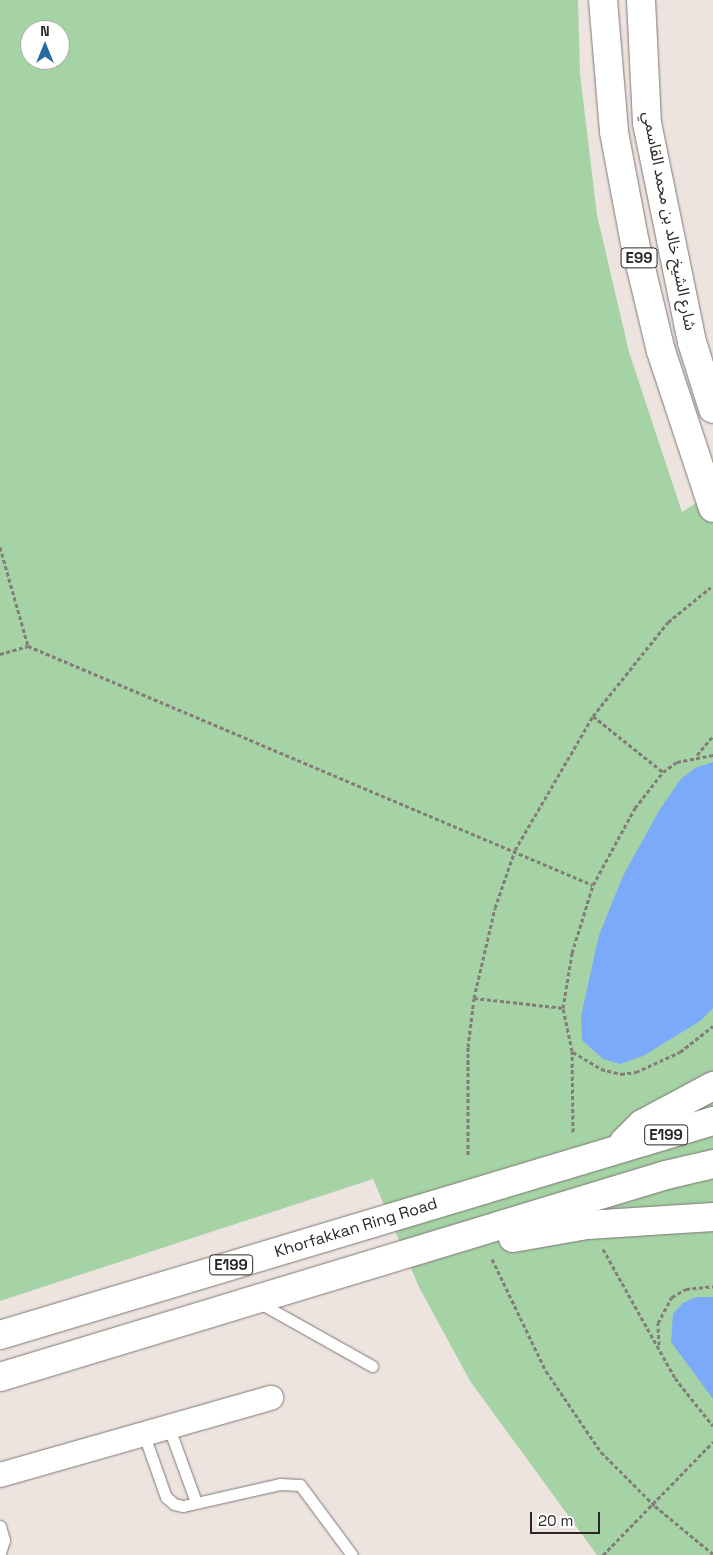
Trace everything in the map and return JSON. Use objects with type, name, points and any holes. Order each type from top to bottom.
[{"type":"highway","name":"شارع الشيخ خالد بن محمد القاسمي","points":[[603,0],[614,132],[635,242],[664,360],[713,508]]},
{"type":"highway","name":"شارع الشيخ خالد بن محمد القاسمي","points":[[641,0],[647,123],[692,342],[713,409]]},
{"type":"highway","points":[[618,1149],[642,1124],[713,1086]]},
{"type":"highway","name":"Khorfakkan Ring Road","points":[[0,1335],[713,1121]]},
{"type":"highway","name":"E199","points":[[0,1377],[713,1164]]},
{"type":"highway","points":[[363,1267],[586,1225],[713,1217]]},
{"type":"street","points":[[0,1475],[271,1398]]},
{"type":"lane","points":[[254,1300],[372,1366]]},
{"type":"lane","points":[[169,1428],[196,1502]]},
{"type":"lane","points":[[144,1435],[166,1498],[183,1506],[280,1484],[300,1485],[352,1555]]},
{"type":"lane","points":[[0,1526],[4,1540],[0,1554]]},
{"type":"path","points":[[0,548],[28,646]]},
{"type":"path","points":[[468,1155],[468,1047],[474,998],[496,908],[515,850],[592,716],[668,622],[711,588]]},
{"type":"path","points":[[0,654],[28,646],[593,884]]},
{"type":"path","points":[[592,716],[663,772]]},
{"type":"path","points":[[697,756],[713,736]]},
{"type":"path","points":[[573,1132],[572,1051],[563,1008],[572,953],[593,884],[635,808],[663,772],[697,756],[713,755]]},
{"type":"path","points":[[474,998],[563,1008]]},
{"type":"path","points":[[572,1051],[601,1069],[621,1074],[636,1072],[680,1052],[713,1026]]},
{"type":"path","points":[[598,1241],[676,1378],[713,1426]]},
{"type":"path","points":[[492,1259],[546,1371],[571,1411],[601,1452],[655,1506],[713,1554]]},
{"type":"path","points":[[659,1346],[658,1324],[672,1297],[686,1289],[713,1286]]},
{"type":"path","points":[[604,1555],[655,1506],[713,1442]]},
{"type":"green space","points":[[0,0],[578,0],[580,74],[597,215],[629,352],[682,512],[713,492],[713,1555],[597,1555],[470,1381],[419,1287],[373,1179],[0,1301]]},
{"type":"water","points":[[713,762],[713,1008],[700,1021],[643,1056],[620,1064],[603,1059],[582,1040],[581,1016],[599,935],[623,876],[660,809],[681,779],[695,768]]},
{"type":"water","points":[[696,1297],[713,1297],[713,1399],[671,1342],[673,1314],[683,1303]]}]
